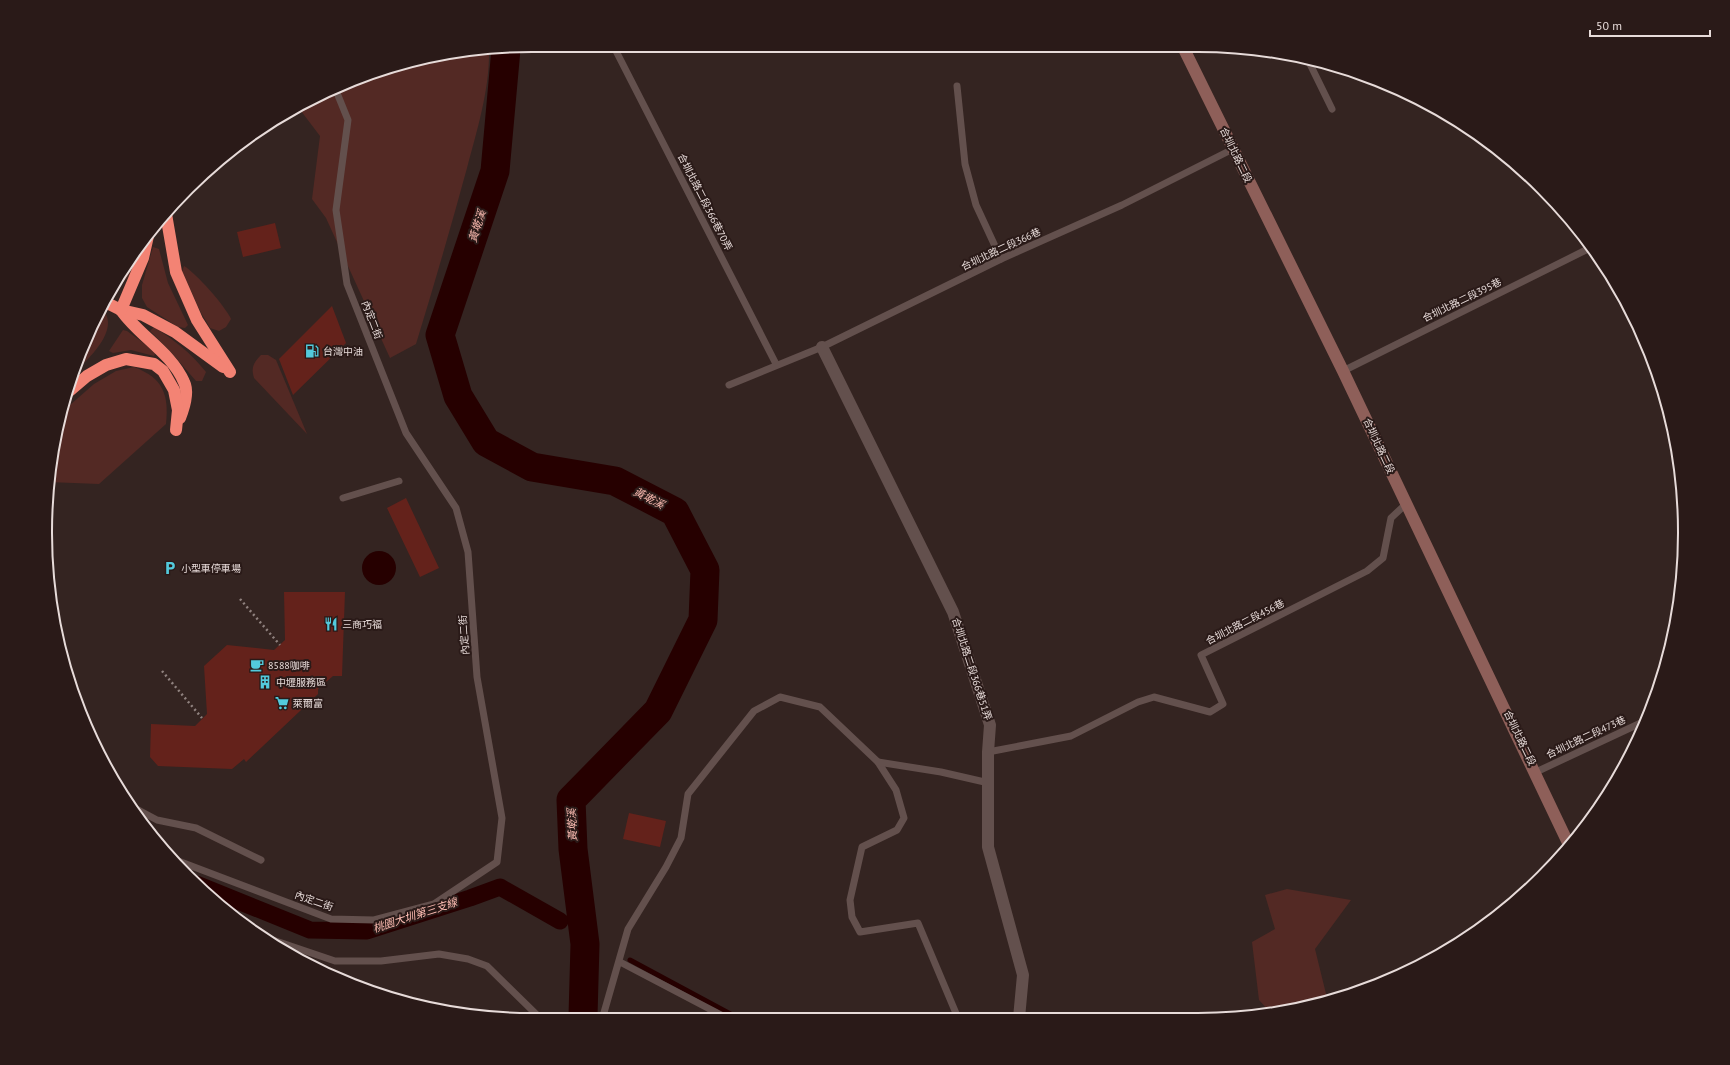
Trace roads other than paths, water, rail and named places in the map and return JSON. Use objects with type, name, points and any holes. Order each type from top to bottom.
[{"type":"highway","points":[[110,304],[121,310],[143,315],[175,332],[230,372],[197,320],[176,272],[167,221]]},
{"type":"highway","points":[[121,310],[143,258],[145,248]]},
{"type":"highway","points":[[76,385],[86,376],[106,365],[126,359],[154,364],[163,371],[174,390],[178,410],[176,430],[185,404],[185,383],[166,356],[131,324],[121,310]]},
{"type":"street","name":"合圳北路二段","points":[[1185,52],[1232,149],[1343,371],[1567,839]]},
{"type":"street","name":"合圳北路二段366巷51弄","points":[[822,346],[953,612],[990,725],[988,752],[988,847],[1023,975],[1019,1013]]},
{"type":"lane","name":"合圳北路二段366巷70弄","points":[[617,52],[776,364]]},
{"type":"lane","points":[[1310,65],[1332,109]]},
{"type":"lane","points":[[957,86],[965,164],[976,205],[1000,259]]},
{"type":"lane","name":"內定二街","points":[[185,864],[331,919],[374,920],[434,904],[497,862],[502,818],[477,677],[468,552],[456,508],[406,433],[347,284],[336,210],[346,147],[348,120],[338,94]]},
{"type":"lane","name":"合圳北路二段366巷","points":[[729,385],[822,346],[1000,259],[1122,204],[1232,149]]},
{"type":"lane","name":"合圳北路二段395巷","points":[[1343,371],[1586,250]]},
{"type":"lane","points":[[343,498],[399,481]]},
{"type":"lane","name":"合圳北路二段456巷","points":[[988,752],[1071,736],[1138,702],[1154,697],[1210,712],[1223,704],[1201,655],[1367,571],[1383,558],[1391,518],[1406,504]]},
{"type":"lane","points":[[604,1013],[620,962],[628,929],[666,867],[681,838],[688,794],[754,711],[780,697],[820,707],[878,762],[896,790],[904,818],[897,830],[862,847],[850,900],[852,917],[860,932],[918,923],[956,1013]]},
{"type":"lane","name":"合圳北路二段473巷","points":[[1536,772],[1637,725]]},
{"type":"lane","points":[[878,762],[941,772],[989,783]]},
{"type":"lane","points":[[142,812],[157,820],[196,828],[261,860]]},
{"type":"lane","points":[[284,944],[335,961],[381,961],[439,954],[468,959],[487,966],[534,1013]]},
{"type":"lane","points":[[620,962],[717,1013]]},
{"type":"waterway","name":"黃墘溪","points":[[506,53],[495,171],[440,335],[458,396],[486,442],[532,467],[615,481],[675,512],[705,570],[703,620],[658,711],[571,800],[573,849],[585,944],[583,1013]]},
{"type":"waterway","name":"桃園大圳第三支線","points":[[213,891],[310,930],[367,931],[500,887],[560,921]]},
{"type":"waterway","name":"桃園大圳第三支線","points":[[630,960],[729,1013]]},
{"type":"place","name":"台灣中油","points":[[312,351]]},
{"type":"place","name":"小型車停車場","points":[[170,568]]},
{"type":"place","name":"三商巧福","points":[[331,624]]},
{"type":"place","name":"8588咖啡","points":[[257,665]]},
{"type":"place","name":"中壢服務區","points":[[265,682]]},
{"type":"place","name":"萊爾富","points":[[282,703]]}]
